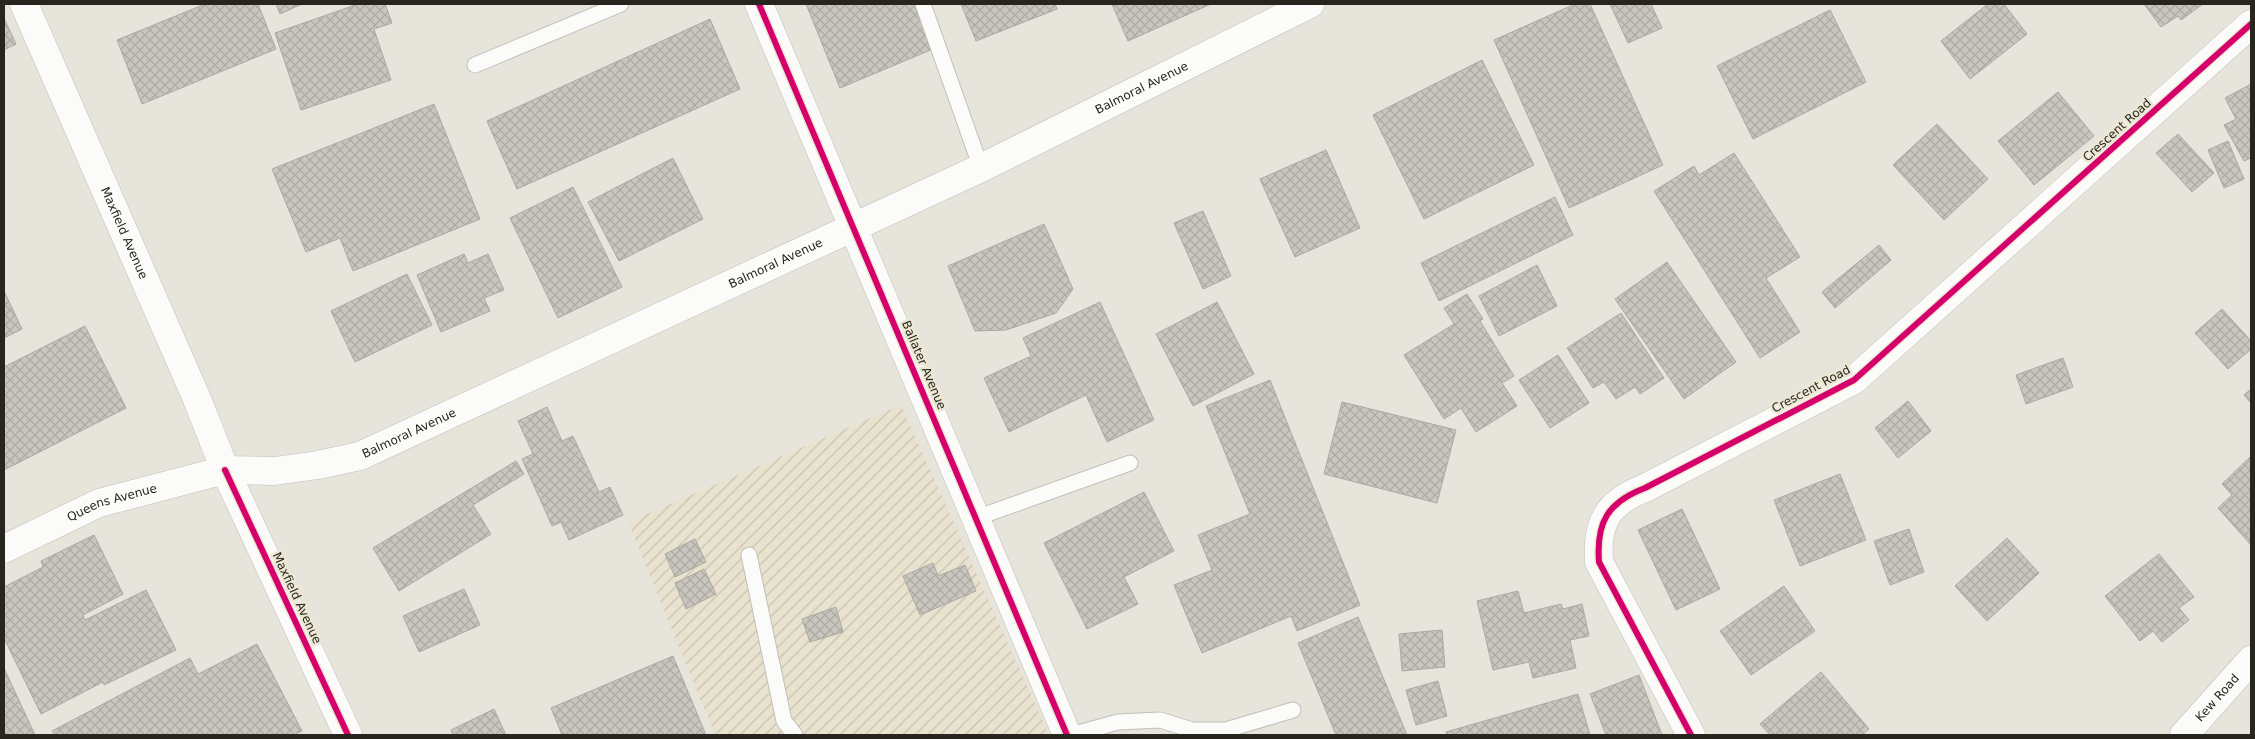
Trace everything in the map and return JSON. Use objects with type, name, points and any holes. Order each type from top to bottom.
[{"type":"street","name":"Maxfield Avenue","points":[[24,4],[197,399],[225,470],[348,735]]},
{"type":"street","name":"Ballater Avenue","points":[[759,4],[1066,735]]},
{"type":"street","name":"Balmoral Avenue","points":[[225,470],[275,471],[318,465],[360,456],[981,168],[1310,4]]},
{"type":"street","name":"Crescent Road","points":[[1691,735],[1599,562],[1598,542],[1602,524],[1612,507],[1627,495],[1854,380],[2251,24]]},
{"type":"street","name":"Queens Avenue","points":[[4,549],[99,503],[225,470]]},
{"type":"street","name":"Kew Road","points":[[2184,735],[2251,660]]},
{"type":"lane","points":[[475,65],[621,4]]},
{"type":"lane","points":[[922,4],[981,168]]},
{"type":"lane","points":[[976,518],[1130,463]]},
{"type":"lane","points":[[749,555],[784,721],[795,735]]},
{"type":"lane","points":[[1071,735],[1118,722],[1160,720],[1192,730],[1226,730],[1293,710]]},
{"type":"shaded area","points":[[901,405],[1049,735],[715,735],[628,522]]},
{"type":"building","points":[[205,4],[258,4],[276,49],[142,104],[117,40]]},
{"type":"building","points":[[276,4],[302,4],[280,14]]},
{"type":"building","points":[[358,4],[385,4],[392,23],[374,29],[391,80],[301,110],[275,33]]},
{"type":"building","points":[[806,4],[914,4],[933,49],[840,88]]},
{"type":"building","points":[[961,4],[1055,4],[1057,9],[976,41]]},
{"type":"building","points":[[1112,4],[1211,4],[1128,41]]},
{"type":"building","points":[[1575,4],[1590,4],[1663,165],[1569,208],[1494,40]]},
{"type":"building","points":[[1610,4],[1651,4],[1662,28],[1628,43]]},
{"type":"building","points":[[1988,4],[2004,4],[2027,34],[1970,79],[1941,41]]},
{"type":"building","points":[[2144,4],[2203,4],[2181,20],[2178,16],[2161,27]]},
{"type":"building","points":[[1830,10],[1866,82],[1753,139],[1717,66]]},
{"type":"building","points":[[4,18],[16,44],[4,50]]},
{"type":"building","points":[[710,19],[740,89],[517,189],[487,121]]},
{"type":"building","points":[[1482,60],[1534,165],[1424,219],[1373,115]]},
{"type":"building","points":[[2251,84],[2251,158],[2244,161],[2224,125],[2236,119],[2225,98]]},
{"type":"building","points":[[2058,92],[2094,136],[2034,185],[1998,141]]},
{"type":"building","points":[[434,104],[480,219],[353,271],[340,238],[306,252],[272,169]]},
{"type":"building","points":[[1937,124],[1988,179],[1944,220],[1893,165]]},
{"type":"building","points":[[2178,134],[2214,173],[2192,192],[2156,153]]},
{"type":"building","points":[[2228,141],[2244,179],[2224,188],[2208,150]]},
{"type":"building","points":[[1326,150],[1360,228],[1295,257],[1260,179]]},
{"type":"building","points":[[1734,153],[1800,257],[1766,278],[1800,332],[1760,358],[1654,191],[1694,166],[1699,175]]},
{"type":"building","points":[[673,158],[703,219],[619,261],[588,202]]},
{"type":"building","points":[[573,187],[622,287],[558,318],[510,218]]},
{"type":"building","points":[[1555,197],[1573,235],[1439,301],[1421,263]]},
{"type":"building","points":[[1203,211],[1231,276],[1203,289],[1174,223]]},
{"type":"building","points":[[1044,224],[1073,289],[1056,313],[1006,330],[975,331],[948,266]]},
{"type":"building","points":[[1879,245],[1891,260],[1835,308],[1822,292]]},
{"type":"building","points":[[464,254],[468,263],[488,254],[504,290],[484,298],[490,311],[441,332],[417,275]]},
{"type":"building","points":[[1667,262],[1736,362],[1684,399],[1615,299]]},
{"type":"building","points":[[1537,265],[1557,306],[1499,336],[1479,296]]},
{"type":"building","points":[[407,274],[432,325],[355,362],[331,311]]},
{"type":"building","points":[[4,291],[22,329],[4,338]]},
{"type":"building","points":[[1467,294],[1483,319],[1480,321],[1514,376],[1502,383],[1517,406],[1476,432],[1461,408],[1444,419],[1404,355],[1454,324],[1444,308]]},
{"type":"building","points":[[1100,302],[1154,420],[1107,442],[1086,395],[1009,432],[984,378],[1031,356],[1023,338]]},
{"type":"building","points":[[1217,302],[1254,374],[1193,406],[1156,334]]},
{"type":"building","points":[[2222,309],[2251,341],[2251,349],[2228,369],[2195,333]]},
{"type":"building","points":[[1621,313],[1664,378],[1640,394],[1635,387],[1616,399],[1604,382],[1593,388],[1567,348]]},
{"type":"building","points":[[85,326],[126,408],[4,470],[4,367]]},
{"type":"building","points":[[1558,355],[1589,403],[1550,428],[1519,380]]},
{"type":"building","points":[[2063,358],[2073,387],[2026,404],[2016,375]]},
{"type":"building","points":[[1270,380],[1360,605],[1297,631],[1291,616],[1202,653],[1174,585],[1212,570],[1198,535],[1250,514],[1206,406]]},
{"type":"building","points":[[2251,389],[2251,403],[2244,395]]},
{"type":"building","points":[[1908,401],[1931,431],[1898,458],[1875,428]]},
{"type":"building","points":[[1342,402],[1456,430],[1437,503],[1324,474]]},
{"type":"building","points":[[547,407],[562,441],[573,436],[599,492],[610,487],[623,515],[569,540],[561,522],[552,526],[522,459],[533,454],[518,421]]},
{"type":"building","points":[[2251,456],[2251,545],[2218,508],[2232,495],[2222,484]]},
{"type":"building","points":[[516,461],[524,474],[473,505],[491,534],[399,591],[373,548]]},
{"type":"building","points":[[1840,474],[1866,540],[1800,566],[1774,500]]},
{"type":"building","points":[[1144,492],[1174,551],[1124,577],[1138,604],[1087,629],[1044,543]]},
{"type":"building","points":[[1682,509],[1720,589],[1676,610],[1638,530]]},
{"type":"building","points":[[1909,529],[1924,572],[1890,585],[1874,541]]},
{"type":"building","points":[[94,535],[123,594],[83,615],[85,620],[146,590],[176,650],[104,685],[103,682],[41,714],[4,638],[4,587],[43,567],[41,561]]},
{"type":"building","points":[[2007,538],[2039,573],[1987,621],[1955,586]]},
{"type":"building","points":[[695,539],[706,562],[675,577],[665,554]]},
{"type":"building","points":[[2159,554],[2194,597],[2179,608],[2189,620],[2162,642],[2153,631],[2140,641],[2105,596]]},
{"type":"building","points":[[933,563],[938,576],[965,565],[976,591],[920,615],[903,576]]},
{"type":"building","points":[[704,569],[716,594],[686,609],[675,583]]},
{"type":"building","points":[[1784,586],[1815,631],[1751,675],[1720,631]]},
{"type":"building","points":[[464,589],[480,625],[419,652],[403,616]]},
{"type":"building","points":[[1518,591],[1524,613],[1561,604],[1563,609],[1582,604],[1589,636],[1570,640],[1576,668],[1533,678],[1529,662],[1493,670],[1477,601]]},
{"type":"building","points":[[836,607],[843,632],[810,642],[802,619]]},
{"type":"building","points":[[1358,617],[1407,735],[1336,735],[1298,643]]},
{"type":"building","points":[[1442,630],[1445,667],[1402,671],[1399,634]]},
{"type":"building","points":[[257,644],[302,731],[293,735],[55,735],[52,731],[190,658],[198,674]]},
{"type":"building","points":[[673,656],[706,735],[562,735],[551,708]]},
{"type":"building","points":[[4,668],[35,735],[4,735]]},
{"type":"building","points":[[1821,672],[1869,729],[1862,735],[1770,735],[1760,724]]},
{"type":"building","points":[[1639,675],[1662,735],[1606,735],[1590,694]]},
{"type":"building","points":[[1438,681],[1447,716],[1416,725],[1406,690]]},
{"type":"building","points":[[1578,694],[1590,735],[1447,735],[1446,732]]},
{"type":"building","points":[[494,709],[506,735],[453,735],[451,730]]},
{"type":"cycle path","points":[[759,4],[1067,735]]},
{"type":"cycle path","points":[[1691,735],[1599,562],[1602,525],[1613,507],[1632,494],[1854,380],[2251,24]]},
{"type":"cycle path","points":[[225,470],[348,735]]}]
